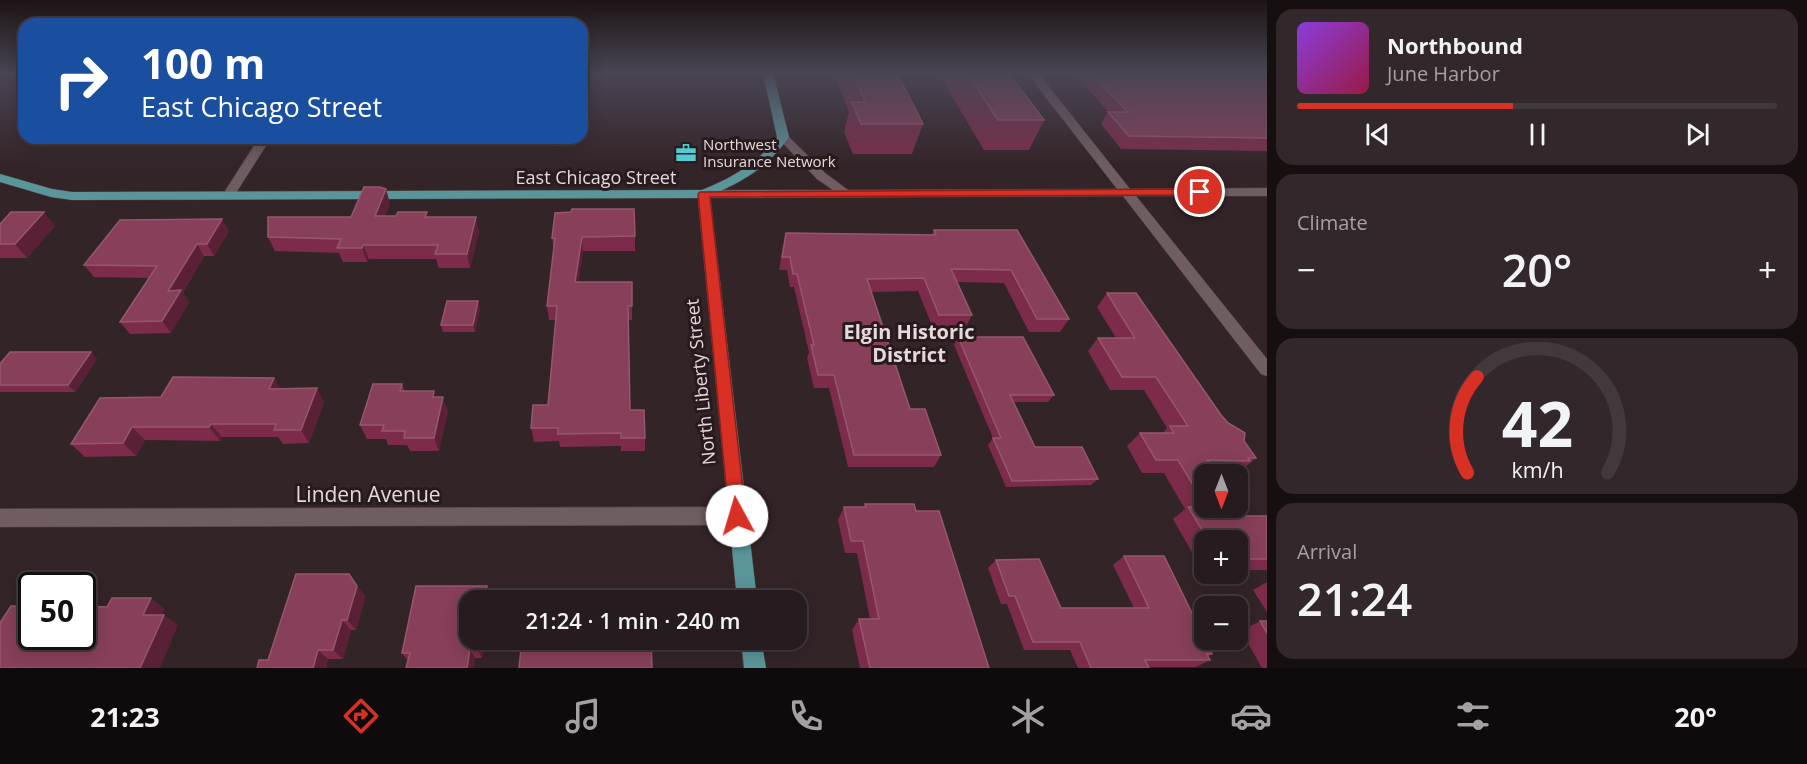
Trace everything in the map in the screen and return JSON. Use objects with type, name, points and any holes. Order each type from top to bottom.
[{"type":"main road","points":[[704,194],[756,169],[770,156],[783,137],[775,104]]},
{"type":"main road","name":"East Chicago Street","points":[[0,178],[51,193],[72,196],[704,194]]},
{"type":"main road","name":"North Liberty Street","points":[[704,194],[746,590]]},
{"type":"main road","points":[[753,650],[755,668]]},
{"type":"street","points":[[1056,104],[1267,370]]},
{"type":"street","points":[[783,137],[821,176],[844,193]]},
{"type":"street","points":[[228,196],[261,144]]},
{"type":"street","name":"East Chicago Street","points":[[704,194],[1267,192]]},
{"type":"street","name":"Linden Avenue","points":[[0,518],[737,516]]},
{"type":"building","points":[[853,104],[913,104],[923,124],[861,124]]},
{"type":"building","points":[[988,104],[1032,104],[1044,120],[998,120]]},
{"type":"building","points":[[1120,104],[1267,104],[1267,138],[1129,136],[1108,112],[1128,112]]},
{"type":"building","points":[[364,187],[386,189],[375,216],[396,216],[398,212],[427,212],[425,217],[476,217],[467,254],[435,254],[438,245],[363,245],[362,248],[337,248],[341,239],[268,237],[268,217],[351,217]]},
{"type":"building","points":[[572,209],[634,209],[635,236],[582,237],[575,282],[632,282],[632,306],[628,306],[630,410],[644,410],[645,438],[621,438],[621,433],[558,434],[558,428],[531,428],[533,405],[548,405],[557,306],[547,306],[555,238],[552,238],[555,213],[571,212]]},
{"type":"building","points":[[11,212],[44,212],[15,244],[0,244],[0,224]]},
{"type":"building","points":[[222,219],[207,244],[197,244],[168,291],[181,290],[162,321],[120,322],[157,266],[84,265],[120,220]]},
{"type":"building","points":[[934,230],[1017,230],[1069,319],[1037,319],[1011,270],[951,269],[972,315],[939,315],[924,278],[867,279],[910,409],[925,409],[941,455],[854,455],[834,375],[818,375],[811,345],[814,345],[797,274],[793,274],[790,257],[782,257],[786,233],[936,235]]},
{"type":"building","points":[[1107,293],[1136,293],[1221,415],[1228,423],[1245,433],[1244,441],[1256,458],[1248,458],[1250,461],[1207,460],[1210,464],[1194,464],[1194,486],[1178,460],[1156,460],[1140,433],[1174,433],[1170,426],[1188,426],[1156,377],[1122,377],[1098,338],[1135,338]]},
{"type":"building","points":[[447,301],[478,301],[473,325],[441,325]]},
{"type":"building","points":[[958,337],[1023,337],[1054,395],[1010,395],[1035,447],[1082,447],[1098,479],[1012,481],[993,438],[1001,438]]},
{"type":"building","points":[[10,352],[91,352],[68,385],[0,385],[0,364]]},
{"type":"building","points":[[173,377],[274,378],[269,389],[317,388],[301,430],[274,430],[276,424],[132,427],[123,443],[71,444],[100,398],[161,397]]},
{"type":"building","points":[[373,384],[402,384],[400,391],[434,391],[433,397],[443,397],[434,438],[404,438],[405,431],[382,431],[384,425],[360,425]]},
{"type":"building","points":[[865,504],[914,504],[916,511],[939,511],[989,668],[870,668],[859,619],[879,619],[863,541],[851,541],[844,507],[866,507]]},
{"type":"building","points":[[1188,507],[1194,507],[1194,517]]},
{"type":"building","points":[[1267,516],[1267,559],[1248,559],[1248,530],[1202,530],[1195,518]]},
{"type":"building","points":[[1124,556],[1164,556],[1194,617],[1194,650],[1210,650],[1212,654],[1207,654],[1210,660],[1145,660],[1149,668],[1091,668],[1080,642],[1033,642],[1015,596],[1009,596],[996,560],[1039,559],[1061,608],[1149,608]]},
{"type":"building","points":[[296,574],[349,574],[357,586],[347,620],[342,620],[333,650],[318,650],[313,668],[257,668],[259,660],[268,660]]},
{"type":"building","points":[[416,586],[487,586],[486,590],[459,590],[459,650],[470,650],[467,668],[406,668],[410,653],[402,653]]},
{"type":"building","points":[[112,598],[151,598],[143,615],[164,615],[140,668],[0,668],[0,623],[11,606],[18,606],[18,650],[96,650],[96,607],[107,607]]},
{"type":"building","points":[[1260,621],[1267,621],[1267,633]]},
{"type":"building","points":[[521,650],[651,650],[652,668],[519,668]]},
{"type":"place","name":"Northwest Insurance Network","points":[[686,153]]},
{"type":"district","name":"Elgin Historic District","points":[[909,342]]},
{"type":"route","points":[[737,516],[704,194],[1200,192]]}]
